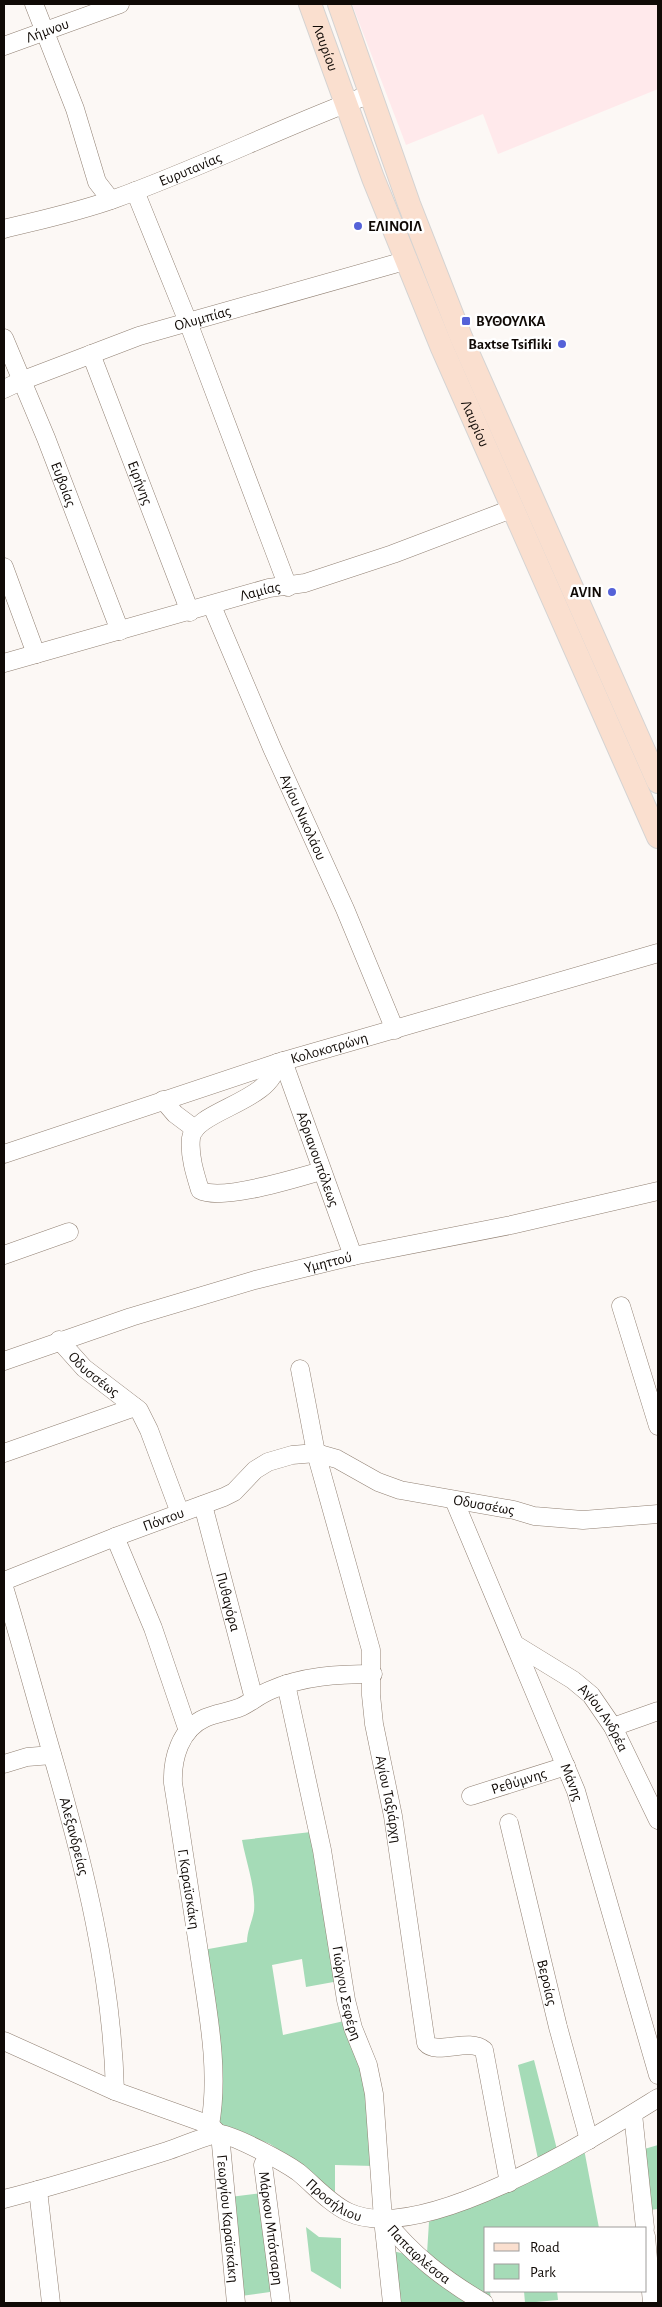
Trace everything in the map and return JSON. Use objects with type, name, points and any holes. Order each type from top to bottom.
[{"type":"main road","name":"Λαυρίου","points":[[310,4],[373,178],[408,260],[442,348],[658,837]]},
{"type":"main road","name":"Λαυρίου","points":[[339,4],[409,204],[461,337],[658,782]]},
{"type":"street","points":[[34,4],[75,109],[97,182],[111,200]]},
{"type":"street","name":"Λήμνου","points":[[4,46],[120,4]]},
{"type":"street","name":"Ευρυτανίας","points":[[4,229],[111,200],[196,168],[371,94]]},
{"type":"street","points":[[135,191],[188,322],[288,587]]},
{"type":"street","name":"Ολυμπίας","points":[[4,389],[139,336],[408,260]]},
{"type":"street","name":"Ευβοίας","points":[[4,338],[46,438],[120,631]]},
{"type":"street","name":"Ειρήνης","points":[[91,354],[190,612]]},
{"type":"street","name":"Λαμίας","points":[[4,663],[212,606],[269,588],[288,587],[393,554],[514,508]]},
{"type":"street","points":[[4,567],[36,654]]},
{"type":"street","name":"Αγίου Νικολάου","points":[[212,606],[272,748],[345,909],[395,1030]]},
{"type":"street","name":"Κολοκοτρώνη","points":[[4,1154],[280,1062],[658,953]]},
{"type":"street","points":[[280,1062],[270,1082],[236,1105],[200,1123],[195,1129],[192,1137],[193,1168],[200,1190],[208,1194],[251,1188],[321,1171]]},
{"type":"street","name":"Αδριανουπόλεως","points":[[280,1062],[353,1256]]},
{"type":"street","points":[[163,1100],[175,1114],[195,1129]]},
{"type":"street","name":"Υμηττού","points":[[4,1361],[59,1340],[220,1290],[353,1256],[511,1225],[658,1191]]},
{"type":"street","points":[[4,1254],[69,1232]]},
{"type":"street","points":[[621,1306],[658,1426]]},
{"type":"street","name":"Οδυσσέως","points":[[59,1340],[84,1368],[135,1407],[142,1415],[180,1514]]},
{"type":"street","name":"Αγίου Ταξιάρχη","points":[[300,1369],[316,1453],[368,1636],[373,1674],[374,1724],[393,1816],[426,2043],[434,2048],[477,2045],[484,2050],[509,2183]]},
{"type":"street","points":[[4,1453],[135,1407]]},
{"type":"street","name":"Πόντου","points":[[4,1581],[115,1537],[203,1506],[234,1492],[255,1470],[268,1462],[299,1453],[316,1453]]},
{"type":"street","name":"Οδυσσέως","points":[[316,1453],[337,1459],[378,1482],[400,1490],[514,1510],[534,1516],[583,1520],[658,1514]]},
{"type":"street","name":"Μάνης","points":[[454,1500],[566,1766],[585,1818],[658,2075]]},
{"type":"street","name":"Πυθαγόρα","points":[[203,1506],[254,1699]]},
{"type":"street","points":[[115,1537],[153,1628],[188,1731]]},
{"type":"street","name":"Αλεξανδρείας","points":[[4,1587],[26,1657],[52,1755],[67,1800],[91,1902],[106,1986],[115,2091]]},
{"type":"street","name":"Αγίου Ανδρέα","points":[[516,1645],[573,1680],[590,1695],[613,1727],[658,1820]]},
{"type":"street","name":"Γ. Καραϊσκάκη","points":[[215,2130],[213,2062],[205,1990],[173,1777],[175,1755],[188,1731],[196,1723],[204,1718],[242,1706],[286,1684],[324,1676],[373,1674]]},
{"type":"street","name":"Γιώργου Σεφέρη","points":[[286,1684],[322,1850],[346,2000],[353,2028],[368,2065],[374,2094],[383,2219],[392,2303]]},
{"type":"street","points":[[613,1727],[658,1711]]},
{"type":"street","points":[[4,1764],[27,1757],[52,1755]]},
{"type":"street","name":"Ρεθύμνης","points":[[471,1796],[566,1766]]},
{"type":"street","name":"Βεροίας","points":[[509,1823],[558,2027],[589,2140]]},
{"type":"street","name":"Προσήλιου","points":[[4,2041],[115,2091],[253,2146],[298,2172],[350,2213],[383,2219],[402,2218],[431,2212],[509,2183],[589,2140],[658,2098]]},
{"type":"street","points":[[632,2114],[649,2219]]},
{"type":"street","points":[[4,2199],[38,2190],[215,2130]]},
{"type":"street","name":"Γεωργίου Καραϊσκάκη","points":[[215,2130],[236,2303]]},
{"type":"street","name":"Μάρκου Μπότσαρη","points":[[268,2155],[263,2165],[282,2303]]},
{"type":"street","points":[[38,2190],[51,2303]]},
{"type":"street","name":"Παπαφλέσσα","points":[[383,2219],[399,2239],[423,2261],[446,2280],[484,2303]]},
{"type":"street","points":[[647,2247],[652,2303]]},
{"type":"shaded area","points":[[352,4],[658,4],[658,89],[498,154],[483,114],[406,145]]},
{"type":"green space","points":[[311,1832],[339,1981],[306,1987],[302,1959],[272,1965],[283,2035],[344,2021],[364,2074],[374,2166],[335,2165],[335,2194],[306,2167],[270,2144],[217,2123],[203,1950],[247,1942],[254,1911],[254,1902],[242,1840]]},
{"type":"green space","points":[[534,2060],[560,2161],[584,2149],[599,2227],[484,2227],[484,2292],[490,2292],[491,2303],[400,2303],[393,2251],[409,2255],[426,2269],[429,2222],[541,2173],[518,2065]]},
{"type":"green space","points":[[658,2145],[658,2209],[650,2210],[641,2150]]},
{"type":"green space","points":[[263,2193],[277,2291],[241,2296],[230,2197]]},
{"type":"green space","points":[[306,2227],[319,2237],[341,2238],[341,2289],[311,2271]]},
{"type":"green space","points":[[524,2292],[557,2292],[558,2300],[525,2303]]},
{"type":"place","name":"ΕΛΙΝΟΙΛ","points":[[358,226]]},
{"type":"place","name":"ΒΥΘΟΥΛΚΑ","points":[[466,321]]},
{"type":"place","name":"Baxtse Tsifliki","points":[[562,344]]},
{"type":"place","name":"AVIN","points":[[612,592]]}]
